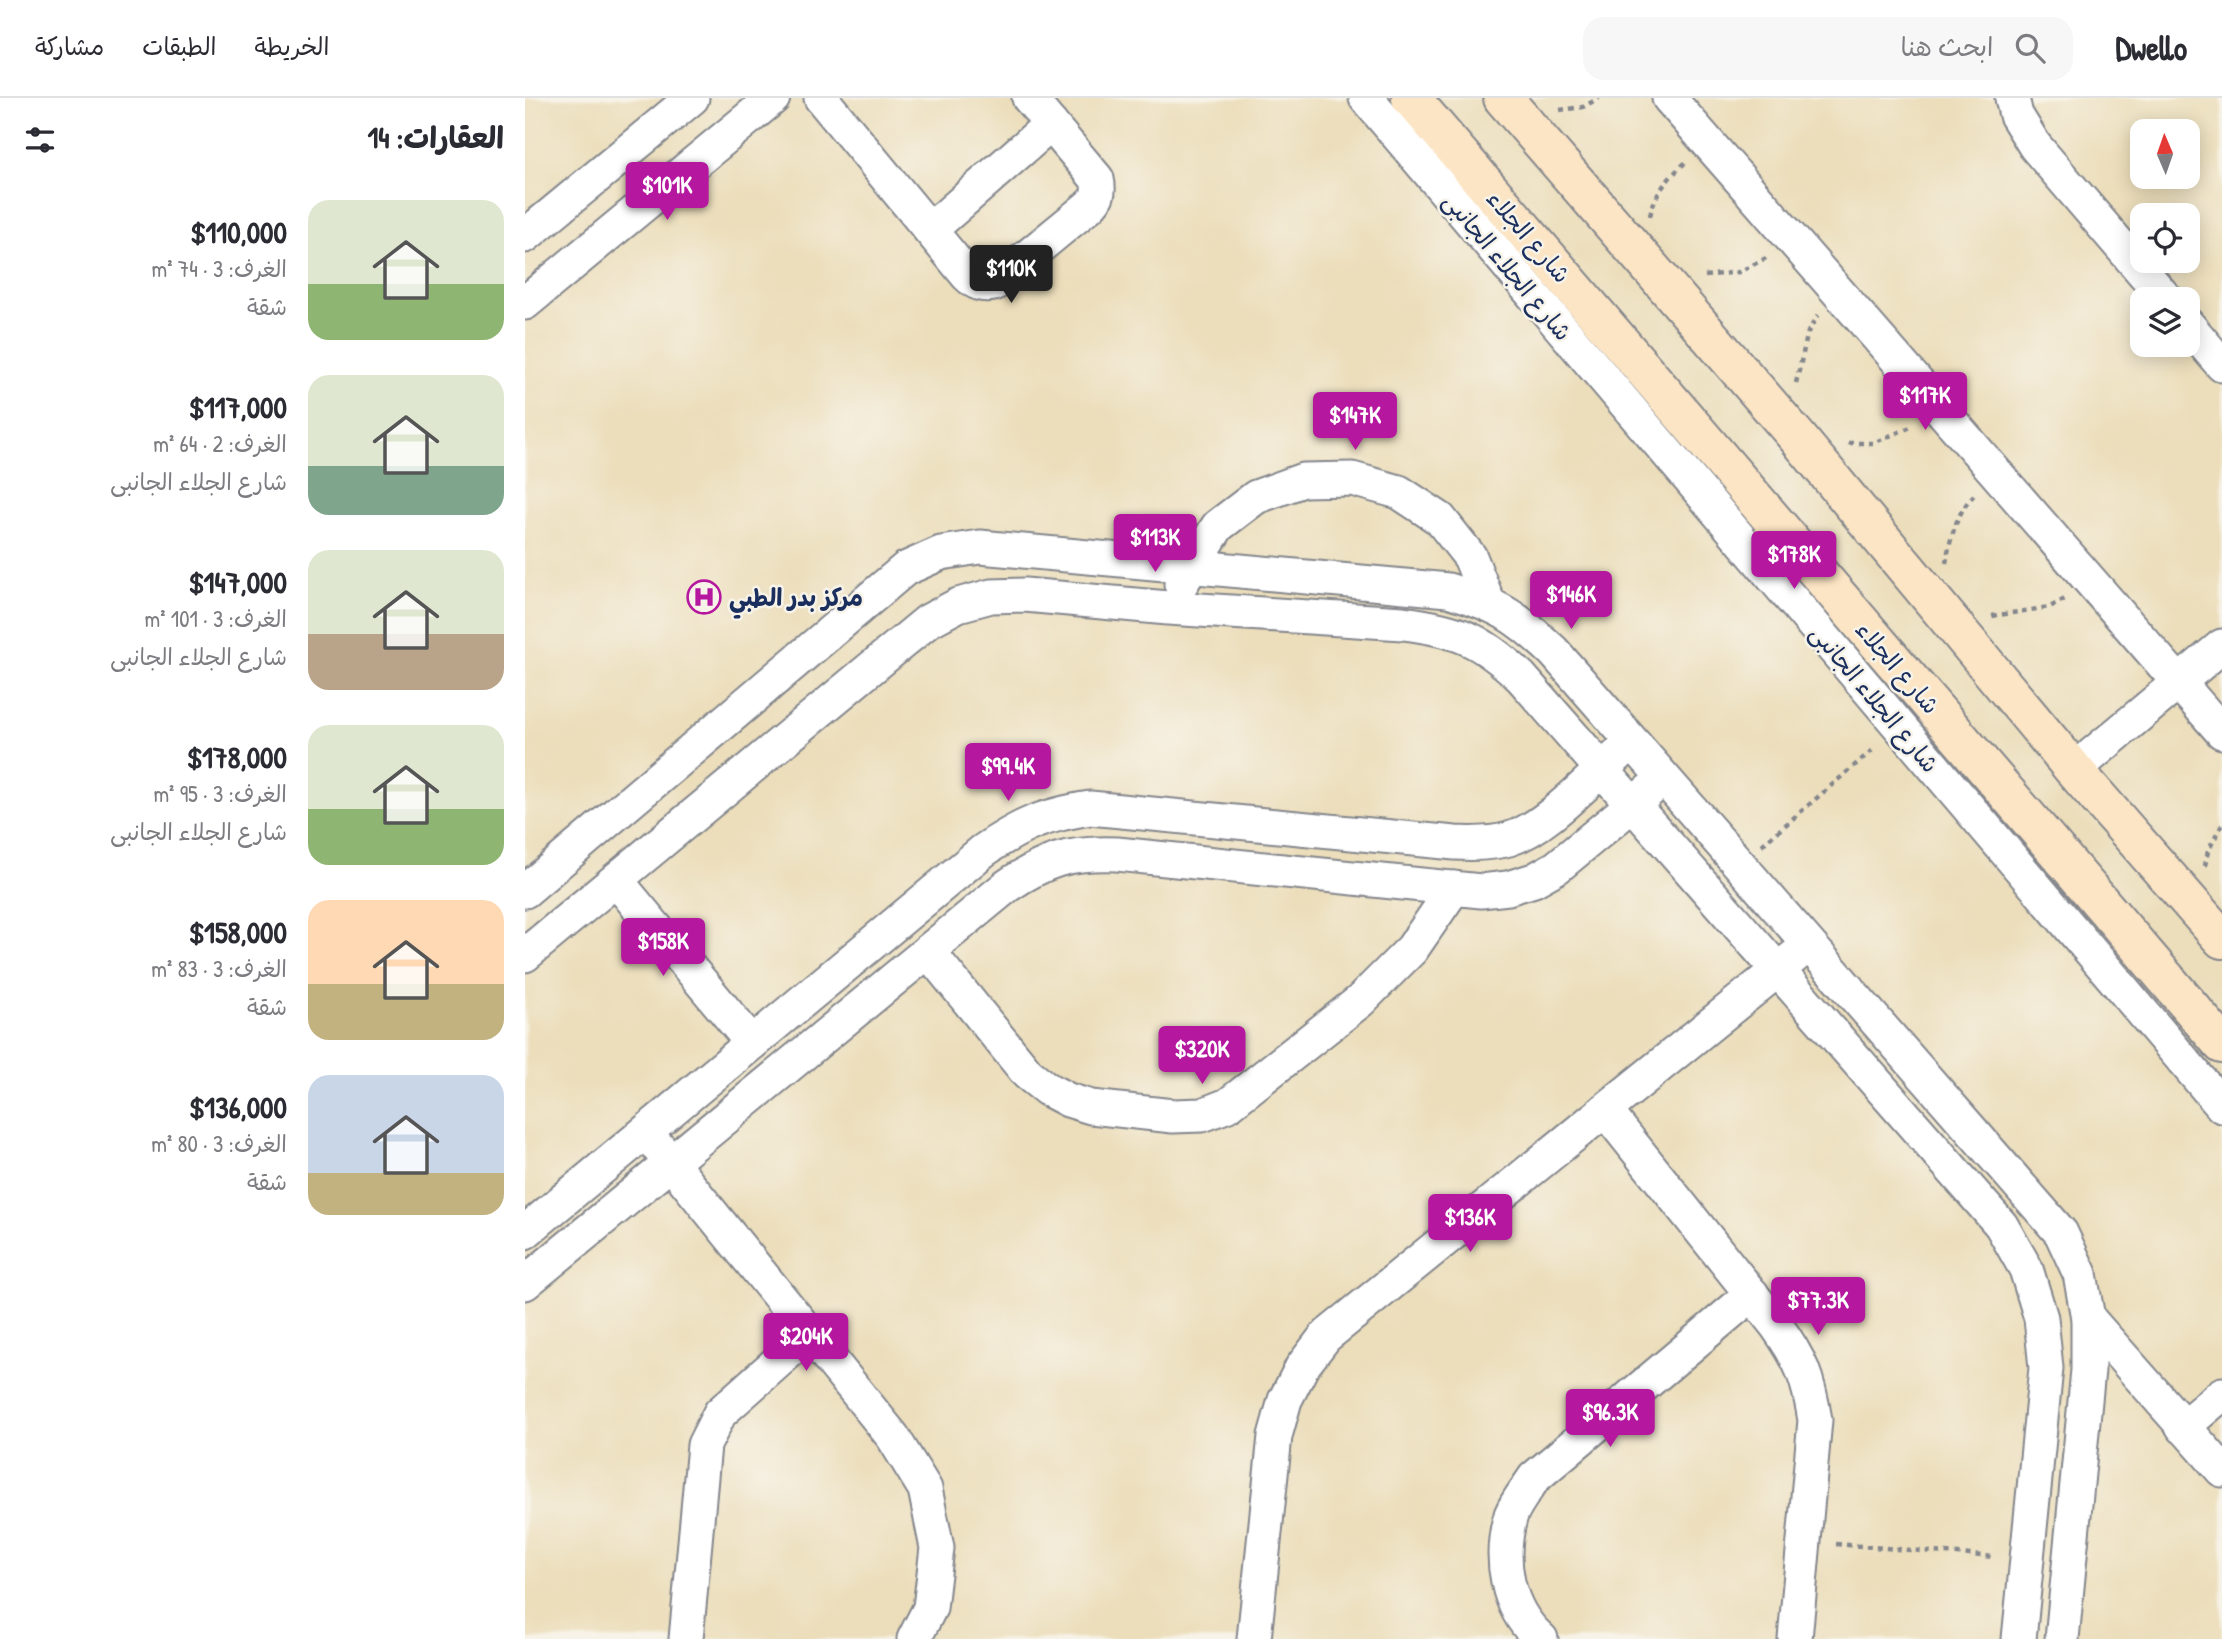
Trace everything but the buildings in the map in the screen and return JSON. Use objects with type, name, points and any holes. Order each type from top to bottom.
[{"type":"street","points":[[821,98],[967,275],[984,286],[994,284],[1096,200],[1099,190],[1097,179],[1029,98]]},
{"type":"street","name":"شارع الجلاء الجانبى","points":[[1366,98],[2222,1106]]},
{"type":"street","name":"شارع الجلاء","points":[[1411,98],[2222,1044]]},
{"type":"street","points":[[1503,98],[1797,437],[2074,770],[2222,939]]},
{"type":"street","points":[[1669,98],[2222,732]]},
{"type":"street","points":[[2012,98],[2015,116],[2035,146],[2156,287]]},
{"type":"street","points":[[525,236],[686,100],[718,145]]},
{"type":"street","points":[[525,303],[718,145],[751,105]]},
{"type":"street","points":[[930,230],[1051,124]]},
{"type":"street","points":[[2200,339],[2222,365]]},
{"type":"street","points":[[1168,608],[1190,566],[1218,526],[1256,497],[1303,480],[1352,479],[1399,492],[1440,519],[1470,557],[1488,602]]},
{"type":"street","points":[[567,920],[529,880],[905,569],[941,553],[980,547],[1448,590],[1488,602],[1523,623],[1553,652],[2061,1233],[2080,1274],[2088,1318],[2088,1370],[2062,1639]]},
{"type":"street","points":[[525,955],[928,621],[958,605],[991,596],[1025,595],[1168,608],[1403,623],[1437,627],[1468,637],[1496,653],[1521,677],[2001,1225],[2026,1269],[2041,1318],[2046,1368],[2019,1639]]},
{"type":"street","points":[[2074,770],[2222,646]]},
{"type":"street","points":[[525,1232],[983,851],[1015,829],[1051,814],[1090,808],[1483,844],[1511,838],[1536,826],[1633,742]]},
{"type":"street","points":[[525,1283],[1031,869],[1059,858],[1087,853],[1481,891],[1508,888],[1534,880],[1557,867],[1665,778]]},
{"type":"street","points":[[616,880],[752,1043]]},
{"type":"street","points":[[928,951],[1028,1074],[1047,1089],[1068,1100],[1091,1107],[1173,1116],[1202,1115],[1228,1105],[1360,1001],[1412,948],[1454,888]]},
{"type":"street","points":[[1254,1639],[1275,1436],[1285,1400],[1302,1367],[1325,1337],[1810,944]]},
{"type":"street","points":[[1605,1110],[1752,1293],[1796,1353],[1809,1386],[1815,1420],[1795,1639]]},
{"type":"street","points":[[645,1132],[893,1437],[925,1489],[937,1548],[930,1608],[914,1639]]},
{"type":"street","points":[[1541,1639],[1531,1630],[1510,1595],[1504,1554],[1512,1513],[1534,1478],[1752,1293]]},
{"type":"street","points":[[2088,1318],[2222,1470]]},
{"type":"street","points":[[686,1639],[704,1445],[720,1413],[810,1334]]},
{"type":"street","points":[[2183,1427],[2222,1394]]},
{"type":"path","points":[[1644,263],[1646,230],[1653,203],[1667,179],[1688,161],[1714,150]]},
{"type":"path","points":[[1698,275],[1708,277],[1739,272],[1767,257],[1789,235]]},
{"type":"path","points":[[1835,287],[1808,332],[1796,382],[1797,437],[1835,444],[1873,443],[1909,429],[1938,406]]},
{"type":"path","points":[[1996,472],[1969,500],[1951,534],[1945,572],[1944,615],[2000,617],[2050,607],[2095,584]]},
{"type":"path","points":[[1740,864],[1899,726]]},
{"type":"path","points":[[1804,1541],[2027,1559]]},
{"type":"place","name":"مركز بدر الطبي","points":[[704,597]]}]
